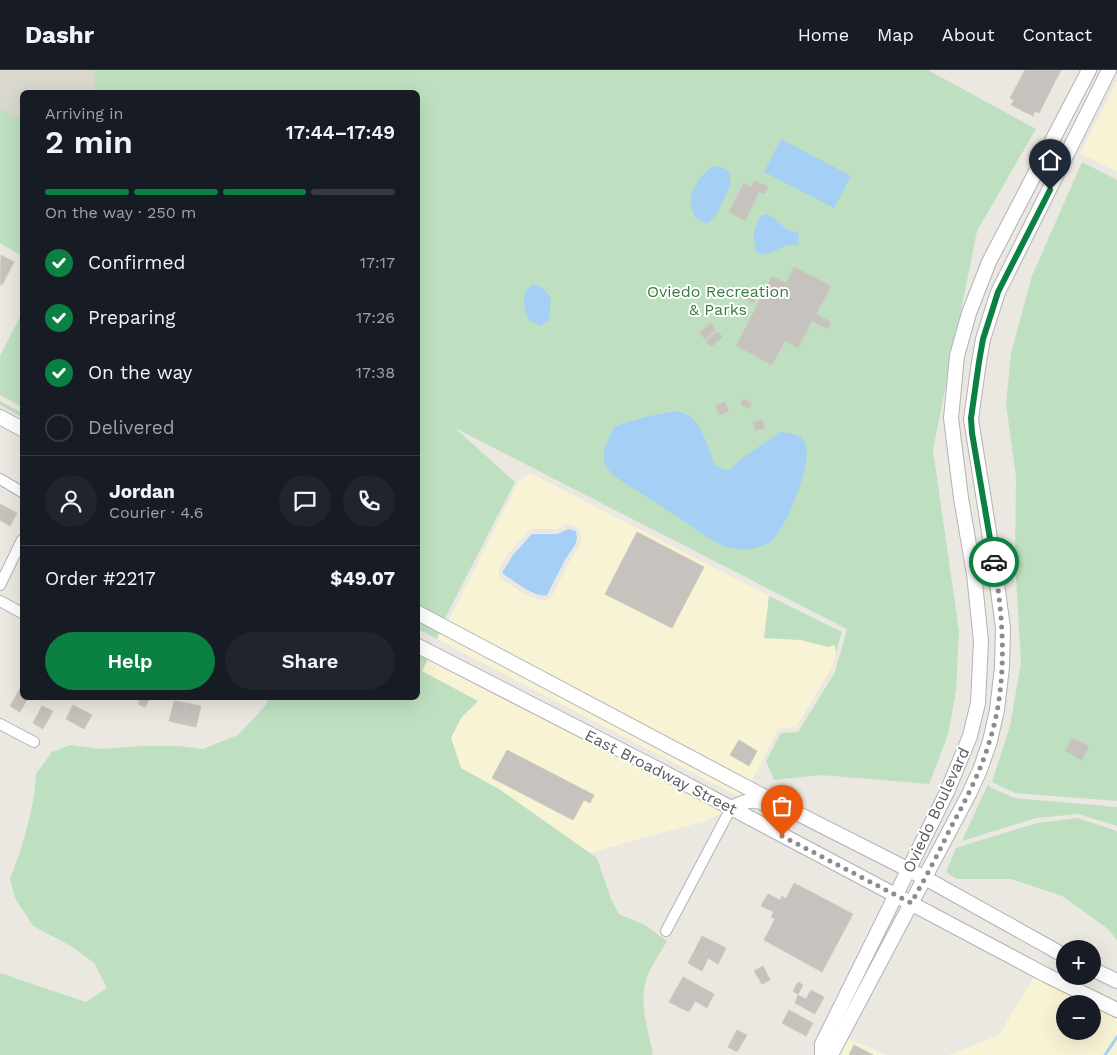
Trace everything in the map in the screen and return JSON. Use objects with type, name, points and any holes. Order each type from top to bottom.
[{"type":"main road","name":"Oviedo Boulevard","points":[[822,1055],[822,1044],[958,769],[970,736],[978,703],[981,641],[974,574],[961,498],[951,418],[957,356],[969,313],[989,262],[1089,70]]},
{"type":"main road","name":"Oviedo Boulevard","points":[[828,1055],[833,1051],[925,878],[980,770],[990,741],[1002,667],[1003,628],[971,418],[983,339],[998,292],[1109,70]]},
{"type":"main road","points":[[0,417],[20,428]]},
{"type":"main road","name":"East Broadway Street","points":[[420,614],[925,878],[1056,951]]},
{"type":"main road","name":"East Broadway Street","points":[[420,647],[1117,1010]]},
{"type":"main road","points":[[730,808],[748,800],[756,800],[835,841],[853,842]]},
{"type":"main road","points":[[1101,973],[1117,981]]},
{"type":"street","points":[[0,479],[20,491]]},
{"type":"street","points":[[0,585],[20,544]]},
{"type":"street","points":[[0,601],[20,612]]},
{"type":"street","points":[[0,724],[34,742]]},
{"type":"street","points":[[666,931],[730,808]]},
{"type":"shaded area","points":[[0,70],[93,70],[95,90],[20,90],[20,118],[0,108]]},
{"type":"shaded area","points":[[1117,81],[1117,172],[1080,153]]},
{"type":"shaded area","points":[[530,473],[769,596],[764,638],[801,640],[828,647],[835,645],[836,653],[832,667],[806,711],[796,727],[780,728],[777,731],[754,777],[741,798],[437,639],[441,629],[446,626],[519,481]],"holes":[[[566,524],[580,529],[581,539],[551,598],[543,601],[536,599],[524,594],[500,578],[498,572],[501,565],[530,529],[558,529]]]},
{"type":"shaded area","points":[[432,650],[726,804],[722,813],[705,821],[589,853],[499,789],[461,768],[451,738],[461,718],[475,705],[422,671]]},
{"type":"shaded area","points":[[1038,970],[1056,980],[1056,985],[1066,985],[1085,995],[1056,995],[1056,1040],[1101,1040],[1101,1003],[1117,1012],[1117,1055],[949,1055],[999,1035]]},
{"type":"shaded area","points":[[846,1038],[887,1055],[836,1055]]},
{"type":"green space","points":[[93,70],[928,70],[1036,129],[977,231],[933,450],[959,631],[956,691],[948,735],[929,784],[821,775],[774,780],[766,761],[781,733],[798,732],[835,672],[847,629],[455,428],[515,482],[442,624],[420,616],[420,90],[95,90]]},
{"type":"green space","points":[[0,108],[20,118],[20,255],[0,243]]},
{"type":"green space","points":[[1082,162],[1117,180],[1117,801],[1015,793],[992,782],[1010,726],[1021,663],[1015,560],[1016,477],[1006,404],[1011,353],[1032,276]]},
{"type":"green space","points":[[20,317],[20,406],[0,395],[0,356]]},
{"type":"green space","points":[[0,401],[20,412],[20,416],[0,405]]},
{"type":"green space","points":[[769,596],[842,632],[836,653],[835,645],[828,647],[801,640],[764,638]]},
{"type":"green space","points":[[420,622],[441,629],[437,639],[420,630]]},
{"type":"green space","points":[[420,644],[432,650],[422,671],[478,701],[461,718],[451,738],[461,768],[499,789],[597,858],[611,899],[619,914],[645,925],[667,941],[650,972],[644,991],[647,1030],[652,1055],[0,1055],[0,973],[86,1002],[107,988],[94,963],[71,946],[33,926],[15,898],[10,879],[29,820],[36,774],[52,752],[71,745],[99,749],[179,746],[203,749],[238,735],[265,706],[268,700],[420,700]]},
{"type":"green space","points":[[988,784],[990,787],[1014,798],[1117,807],[1117,826],[1078,814],[1036,818],[962,841]]},
{"type":"green space","points":[[1077,818],[1117,831],[1117,940],[1108,929],[1062,896],[1011,879],[957,879],[946,872],[956,848],[1037,823]]},
{"type":"water","points":[[781,139],[851,176],[834,208],[764,172]]},
{"type":"water","points":[[713,166],[724,168],[729,172],[731,184],[716,215],[706,223],[695,216],[692,210],[691,196],[702,176]]},
{"type":"water","points":[[766,214],[789,230],[799,233],[798,245],[788,245],[763,255],[756,251],[753,234],[760,216]]},
{"type":"water","points":[[533,284],[543,288],[551,298],[549,320],[541,326],[530,321],[524,306],[526,291]]},
{"type":"water","points":[[677,411],[685,414],[698,425],[715,465],[725,470],[731,469],[740,460],[780,432],[790,433],[802,438],[807,449],[803,476],[784,523],[771,541],[750,549],[727,547],[717,543],[623,482],[608,469],[604,456],[605,448],[615,426],[649,416]]},
{"type":"water","points":[[568,529],[576,531],[575,545],[566,558],[547,595],[530,592],[502,573],[513,555],[532,534],[558,534]]},
{"type":"building","points":[[1025,70],[1061,70],[1039,113],[1035,111],[1033,116],[1011,105],[1014,100],[1010,98]]},
{"type":"building","points":[[755,180],[768,187],[764,194],[759,192],[745,221],[729,212],[744,183],[751,187]]},
{"type":"building","points":[[1,255],[14,262],[2,285],[0,284]]},
{"type":"building","name":"Oviedo Recreation & Parks","points":[[794,267],[831,286],[816,314],[831,322],[828,329],[812,321],[798,348],[785,341],[772,365],[736,346],[772,276],[786,283]]},
{"type":"building","points":[[746,290],[757,295],[753,303],[742,297]]},
{"type":"building","points":[[711,323],[716,330],[705,339],[699,333]]},
{"type":"building","points":[[717,331],[723,337],[711,347],[706,341]]},
{"type":"building","points":[[743,399],[752,403],[749,409],[741,405]]},
{"type":"building","points":[[725,402],[729,411],[720,415],[715,406]]},
{"type":"building","points":[[762,419],[765,428],[755,431],[753,422]]},
{"type":"building","points":[[0,504],[17,513],[10,526],[0,520]]},
{"type":"building","points":[[637,532],[704,567],[672,628],[605,594]]},
{"type":"building","points":[[20,688],[20,700],[27,700],[20,712],[10,706]]},
{"type":"building","points":[[140,700],[149,700],[145,707],[138,704]]},
{"type":"building","points":[[174,701],[187,703],[182,724],[169,721]]},
{"type":"building","points":[[187,703],[201,706],[196,727],[182,724]]},
{"type":"building","points":[[73,705],[92,715],[84,729],[66,719]]},
{"type":"building","points":[[42,706],[53,711],[43,729],[33,723]]},
{"type":"building","points":[[1072,738],[1089,746],[1082,760],[1065,751]]},
{"type":"building","points":[[739,740],[757,751],[749,766],[730,755]]},
{"type":"building","points":[[507,750],[594,795],[590,803],[584,800],[573,820],[492,778]]},
{"type":"building","points":[[794,883],[853,914],[822,972],[764,940],[775,919],[771,917],[774,912],[761,906],[768,894],[780,900],[782,896],[786,899]]},
{"type":"building","points":[[702,936],[726,948],[718,964],[708,958],[702,971],[688,963]]},
{"type":"building","points":[[763,966],[770,980],[762,984],[754,971]]},
{"type":"building","points":[[683,977],[714,994],[707,1008],[695,1001],[689,1012],[669,1002]]},
{"type":"building","points":[[798,982],[803,985],[798,994],[793,991]]},
{"type":"building","points":[[811,990],[824,997],[815,1014],[795,1003],[798,995],[806,999]]},
{"type":"building","points":[[789,1010],[813,1023],[806,1036],[782,1023]]},
{"type":"building","points":[[737,1030],[747,1035],[737,1052],[728,1047]]},
{"type":"building","points":[[854,1045],[873,1055],[849,1055]]},
{"type":"waterway","points":[[1105,1055],[1117,1037]]},
{"type":"way so far","points":[[782,836],[911,903],[972,789],[990,741],[997,710],[1002,667],[1003,628],[994,562]]},
{"type":"route","points":[[994,562],[972,433],[971,418],[974,390],[983,339],[998,292],[1050,190]]}]
